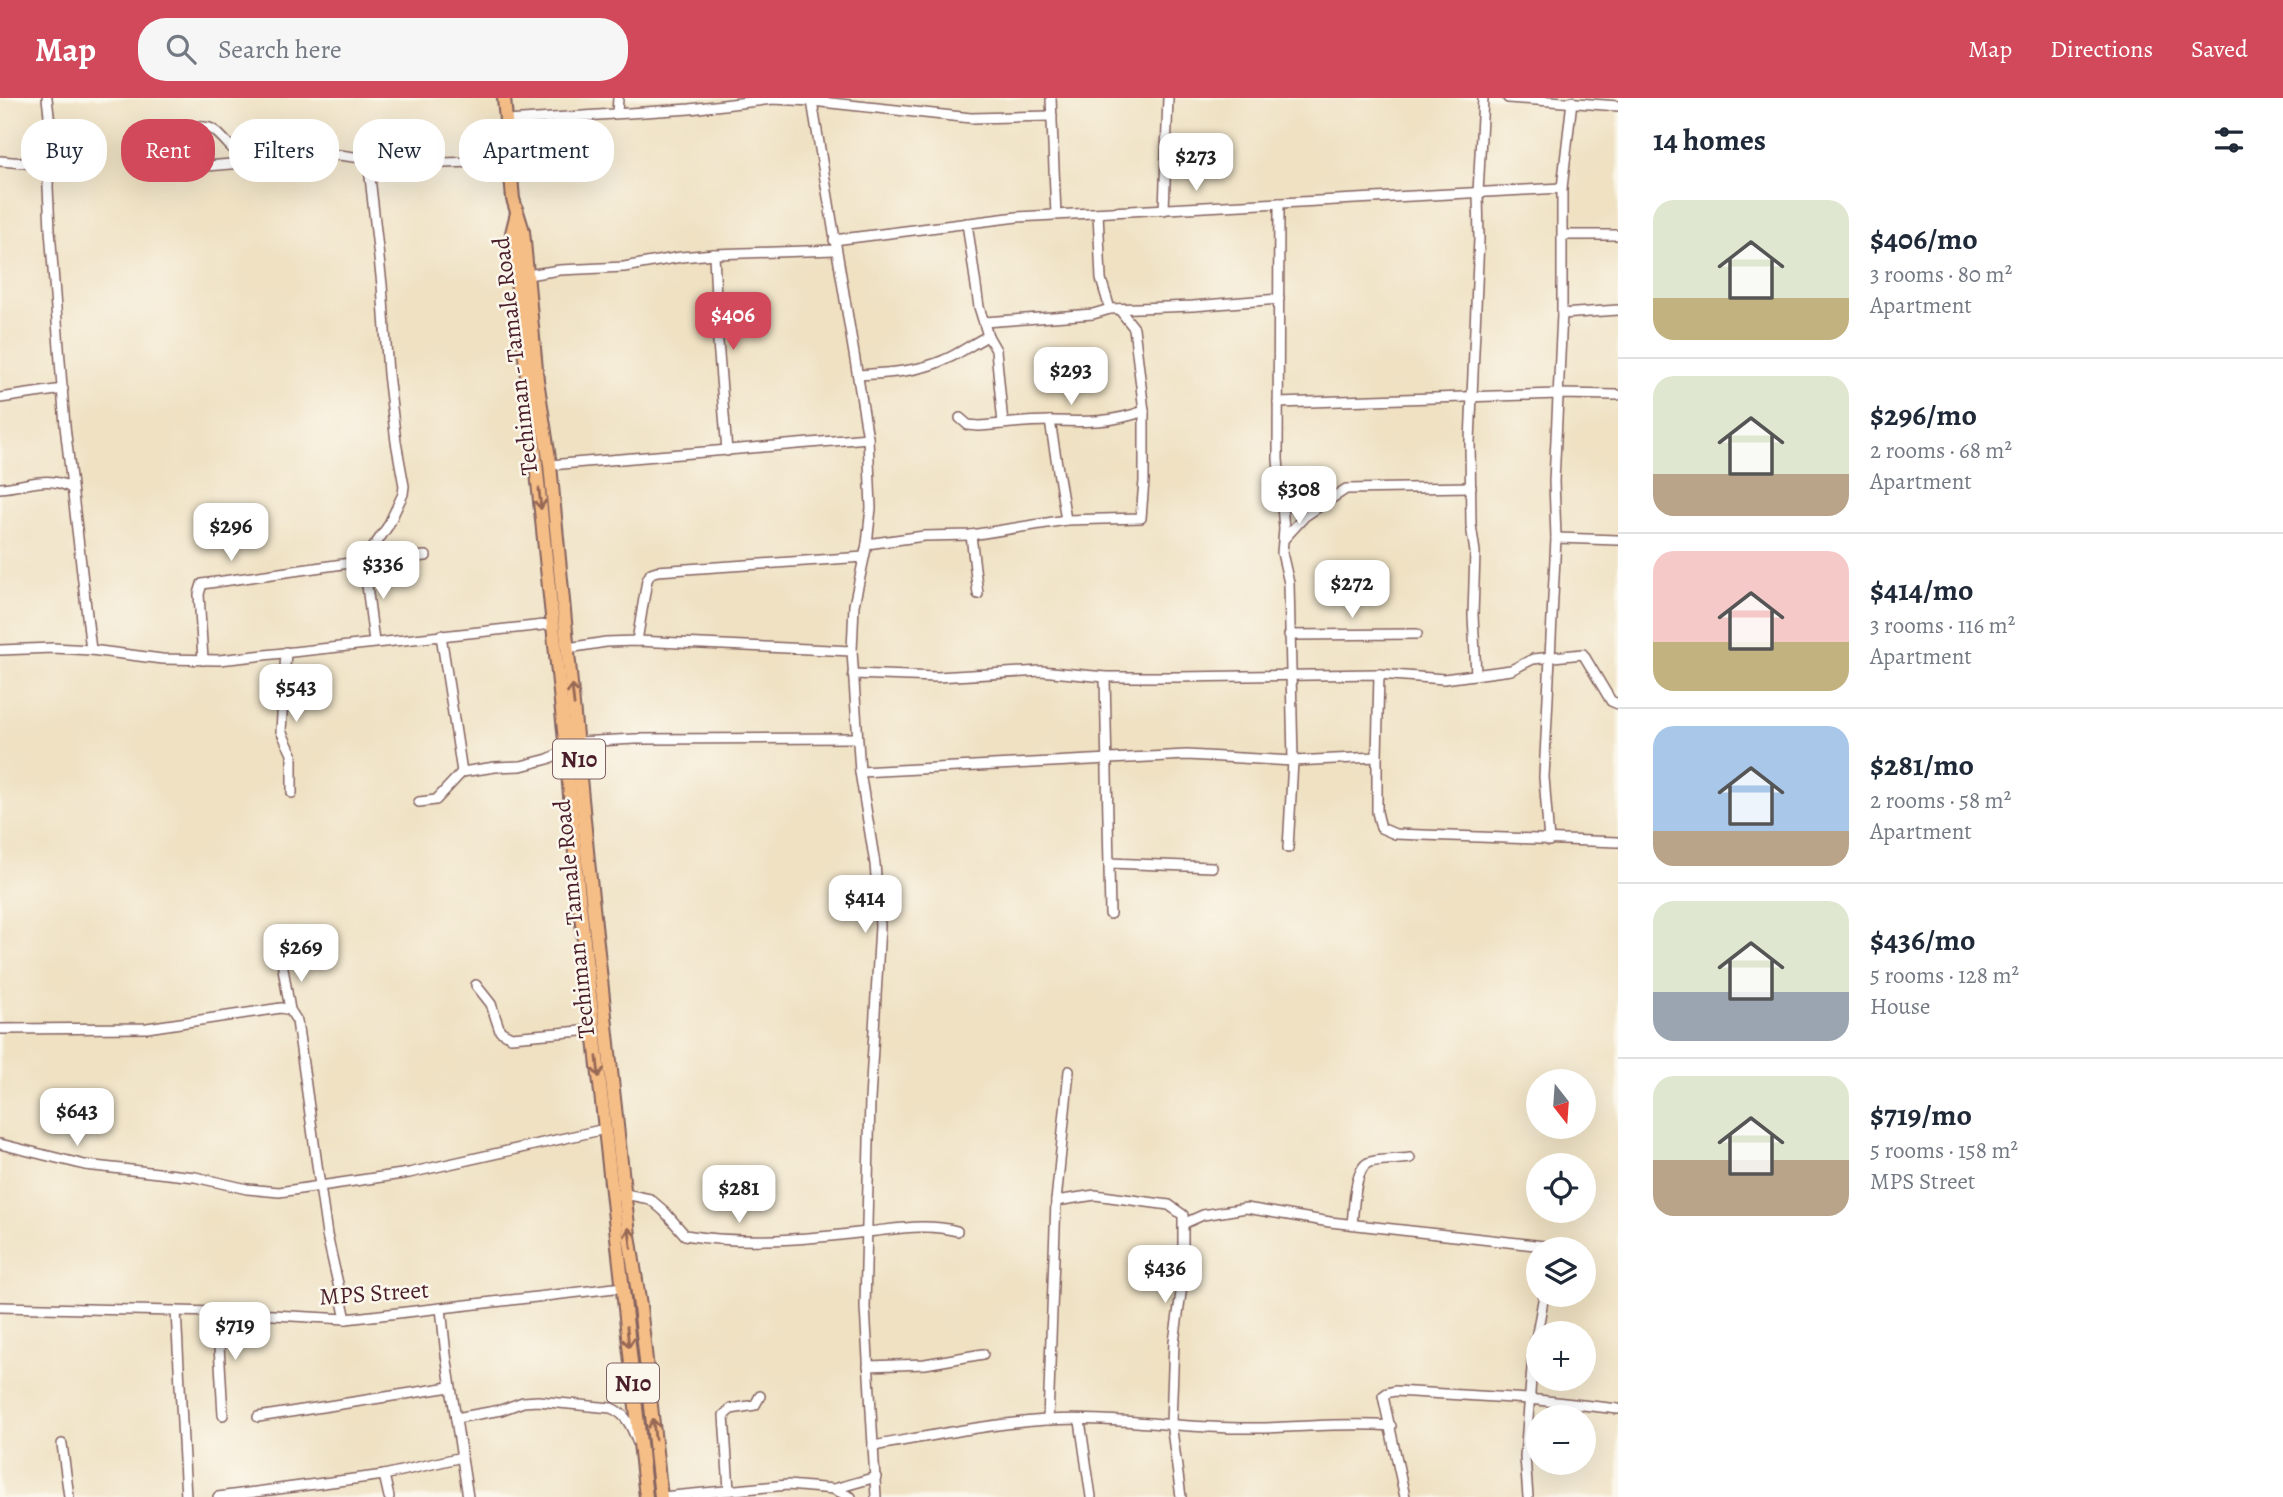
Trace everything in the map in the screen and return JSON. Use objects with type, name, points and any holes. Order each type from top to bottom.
[{"type":"highway","name":"Techiman - Tamale Road","points":[[504,98],[507,119]]},
{"type":"highway","name":"Techiman - Tamale Road","points":[[512,182],[513,199],[523,231],[537,380],[550,465],[590,875],[661,1497]]},
{"type":"highway","name":"Techiman - Tamale Road","points":[[517,213],[512,233],[593,1030],[646,1497]]},
{"type":"street","points":[[47,98],[49,119]]},
{"type":"street","points":[[617,113],[618,98]]},
{"type":"street","points":[[1051,98],[1056,215]]},
{"type":"street","points":[[1164,210],[1168,98]]},
{"type":"street","points":[[1476,675],[1473,615],[1475,552],[1471,525],[1470,449],[1483,98]]},
{"type":"street","points":[[1508,98],[1618,106]]},
{"type":"street","points":[[534,119],[690,109],[773,99],[971,118],[1052,116]]},
{"type":"street","points":[[812,101],[869,438],[871,508],[867,544],[854,605],[852,651],[860,772],[875,864],[880,926],[865,1307],[876,1497]]},
{"type":"street","points":[[1549,841],[1544,777],[1556,538],[1554,481],[1562,314],[1562,188],[1572,101]]},
{"type":"street","points":[[200,126],[212,129],[242,161],[183,168],[174,164],[147,141],[158,134],[200,126]]},
{"type":"street","points":[[0,161],[21,163]]},
{"type":"street","points":[[49,182],[50,230],[71,488],[91,650]]},
{"type":"street","points":[[371,182],[388,374],[404,486],[403,495],[388,526],[364,561],[374,642]]},
{"type":"street","points":[[835,240],[1056,215],[1562,188]]},
{"type":"street","points":[[1279,203],[1278,459],[1284,539],[1282,553],[1289,583],[1293,761],[1288,848]]},
{"type":"street","points":[[867,544],[924,536],[971,535],[1066,520],[1141,517],[1144,411],[1134,328],[1115,309],[1101,279],[1098,213]]},
{"type":"street","points":[[967,223],[979,307],[988,336],[996,350],[1003,424]]},
{"type":"street","points":[[1563,235],[1618,234]]},
{"type":"street","points":[[527,275],[559,270],[624,267],[715,254],[836,250]]},
{"type":"street","points":[[715,254],[718,342],[727,451]]},
{"type":"street","points":[[984,322],[1093,314],[1115,309],[1279,299]]},
{"type":"street","points":[[1562,314],[1618,310]]},
{"type":"street","points":[[858,375],[902,372],[930,366],[988,336]]},
{"type":"street","points":[[0,398],[63,389]]},
{"type":"street","points":[[1278,403],[1559,394],[1618,395]]},
{"type":"street","points":[[960,418],[968,425],[1050,421],[1099,422],[1121,419],[1144,411]]},
{"type":"street","points":[[1050,421],[1066,520]]},
{"type":"street","points":[[550,465],[869,438]]},
{"type":"street","points":[[0,488],[49,480],[59,481],[71,488]]},
{"type":"street","points":[[1284,539],[1305,516],[1346,489],[1471,487]]},
{"type":"street","points":[[971,535],[978,594]]},
{"type":"street","points":[[1556,538],[1618,540]]},
{"type":"street","points":[[203,660],[199,594],[202,584],[364,561],[426,556]]},
{"type":"street","points":[[637,641],[647,580],[651,573],[657,570],[864,557]]},
{"type":"street","points":[[0,650],[53,648],[162,659],[203,660],[553,624]]},
{"type":"street","points":[[1289,635],[1417,634]]},
{"type":"street","points":[[441,635],[462,772]]},
{"type":"street","points":[[568,648],[606,642],[637,641],[852,651]]},
{"type":"street","points":[[286,652],[281,731],[292,754],[292,793]]},
{"type":"street","points":[[853,674],[937,677],[1041,671],[1105,677],[1379,674],[1444,678],[1511,670],[1533,659],[1583,654],[1611,701],[1618,704]]},
{"type":"street","points":[[1379,674],[1377,811],[1381,828],[1395,834],[1618,842]]},
{"type":"street","points":[[1105,677],[1110,914]]},
{"type":"street","points":[[578,742],[857,737]]},
{"type":"street","points":[[419,802],[436,800],[462,772],[521,766],[548,759],[566,750]]},
{"type":"street","points":[[860,772],[1187,755],[1293,761],[1377,757]]},
{"type":"street","points":[[1108,863],[1212,867]]},
{"type":"street","points":[[282,962],[290,1010],[297,1021],[327,1235],[346,1319]]},
{"type":"street","points":[[476,985],[491,1004],[500,1031],[511,1037],[593,1030]]},
{"type":"street","points":[[0,1030],[147,1028],[281,1008],[290,1010]]},
{"type":"street","points":[[1048,1420],[1056,1201],[1069,1071]]},
{"type":"street","points":[[0,1144],[85,1165],[195,1177],[247,1189],[279,1192],[409,1173],[605,1129]]},
{"type":"street","points":[[1352,1224],[1358,1177],[1363,1166],[1368,1162],[1410,1158]]},
{"type":"street","points":[[625,1194],[650,1199],[685,1235],[705,1238],[728,1240],[866,1233],[939,1226],[957,1230]]},
{"type":"street","points":[[1056,1201],[1095,1195],[1169,1205],[1183,1215],[1183,1279],[1174,1342],[1171,1423],[1181,1497]]},
{"type":"street","points":[[1185,1223],[1203,1215],[1247,1208],[1352,1224],[1526,1244]]},
{"type":"street","name":"MPS Street","points":[[0,1307],[217,1312],[346,1319],[623,1287]]},
{"type":"street","points":[[1528,1497],[1525,1457],[1529,1399],[1533,1355],[1542,1307]]},
{"type":"street","points":[[441,1308],[450,1387],[468,1497]]},
{"type":"street","points":[[176,1311],[187,1497]]},
{"type":"street","points":[[217,1312],[223,1415]]},
{"type":"street","points":[[867,1366],[925,1364],[983,1354]]},
{"type":"street","points":[[258,1417],[450,1387]]},
{"type":"street","points":[[1405,1497],[1383,1396],[1387,1393],[1395,1391],[1529,1399],[1618,1409]]},
{"type":"street","points":[[729,1490],[724,1415],[731,1409],[755,1405],[760,1396]]},
{"type":"street","points":[[456,1418],[538,1401],[611,1408],[628,1420],[639,1446]]},
{"type":"street","points":[[873,1446],[964,1430],[1048,1420],[1252,1428],[1334,1424],[1391,1426]]},
{"type":"street","points":[[1080,1421],[1091,1497]]},
{"type":"street","points":[[62,1444],[69,1497]]},
{"type":"street","points":[[218,1497],[384,1475],[462,1457]]},
{"type":"street","points":[[384,1475],[389,1497]]},
{"type":"street","points":[[834,1489],[876,1477]]},
{"type":"street","points":[[661,1497],[787,1485],[834,1489],[851,1497]]}]
